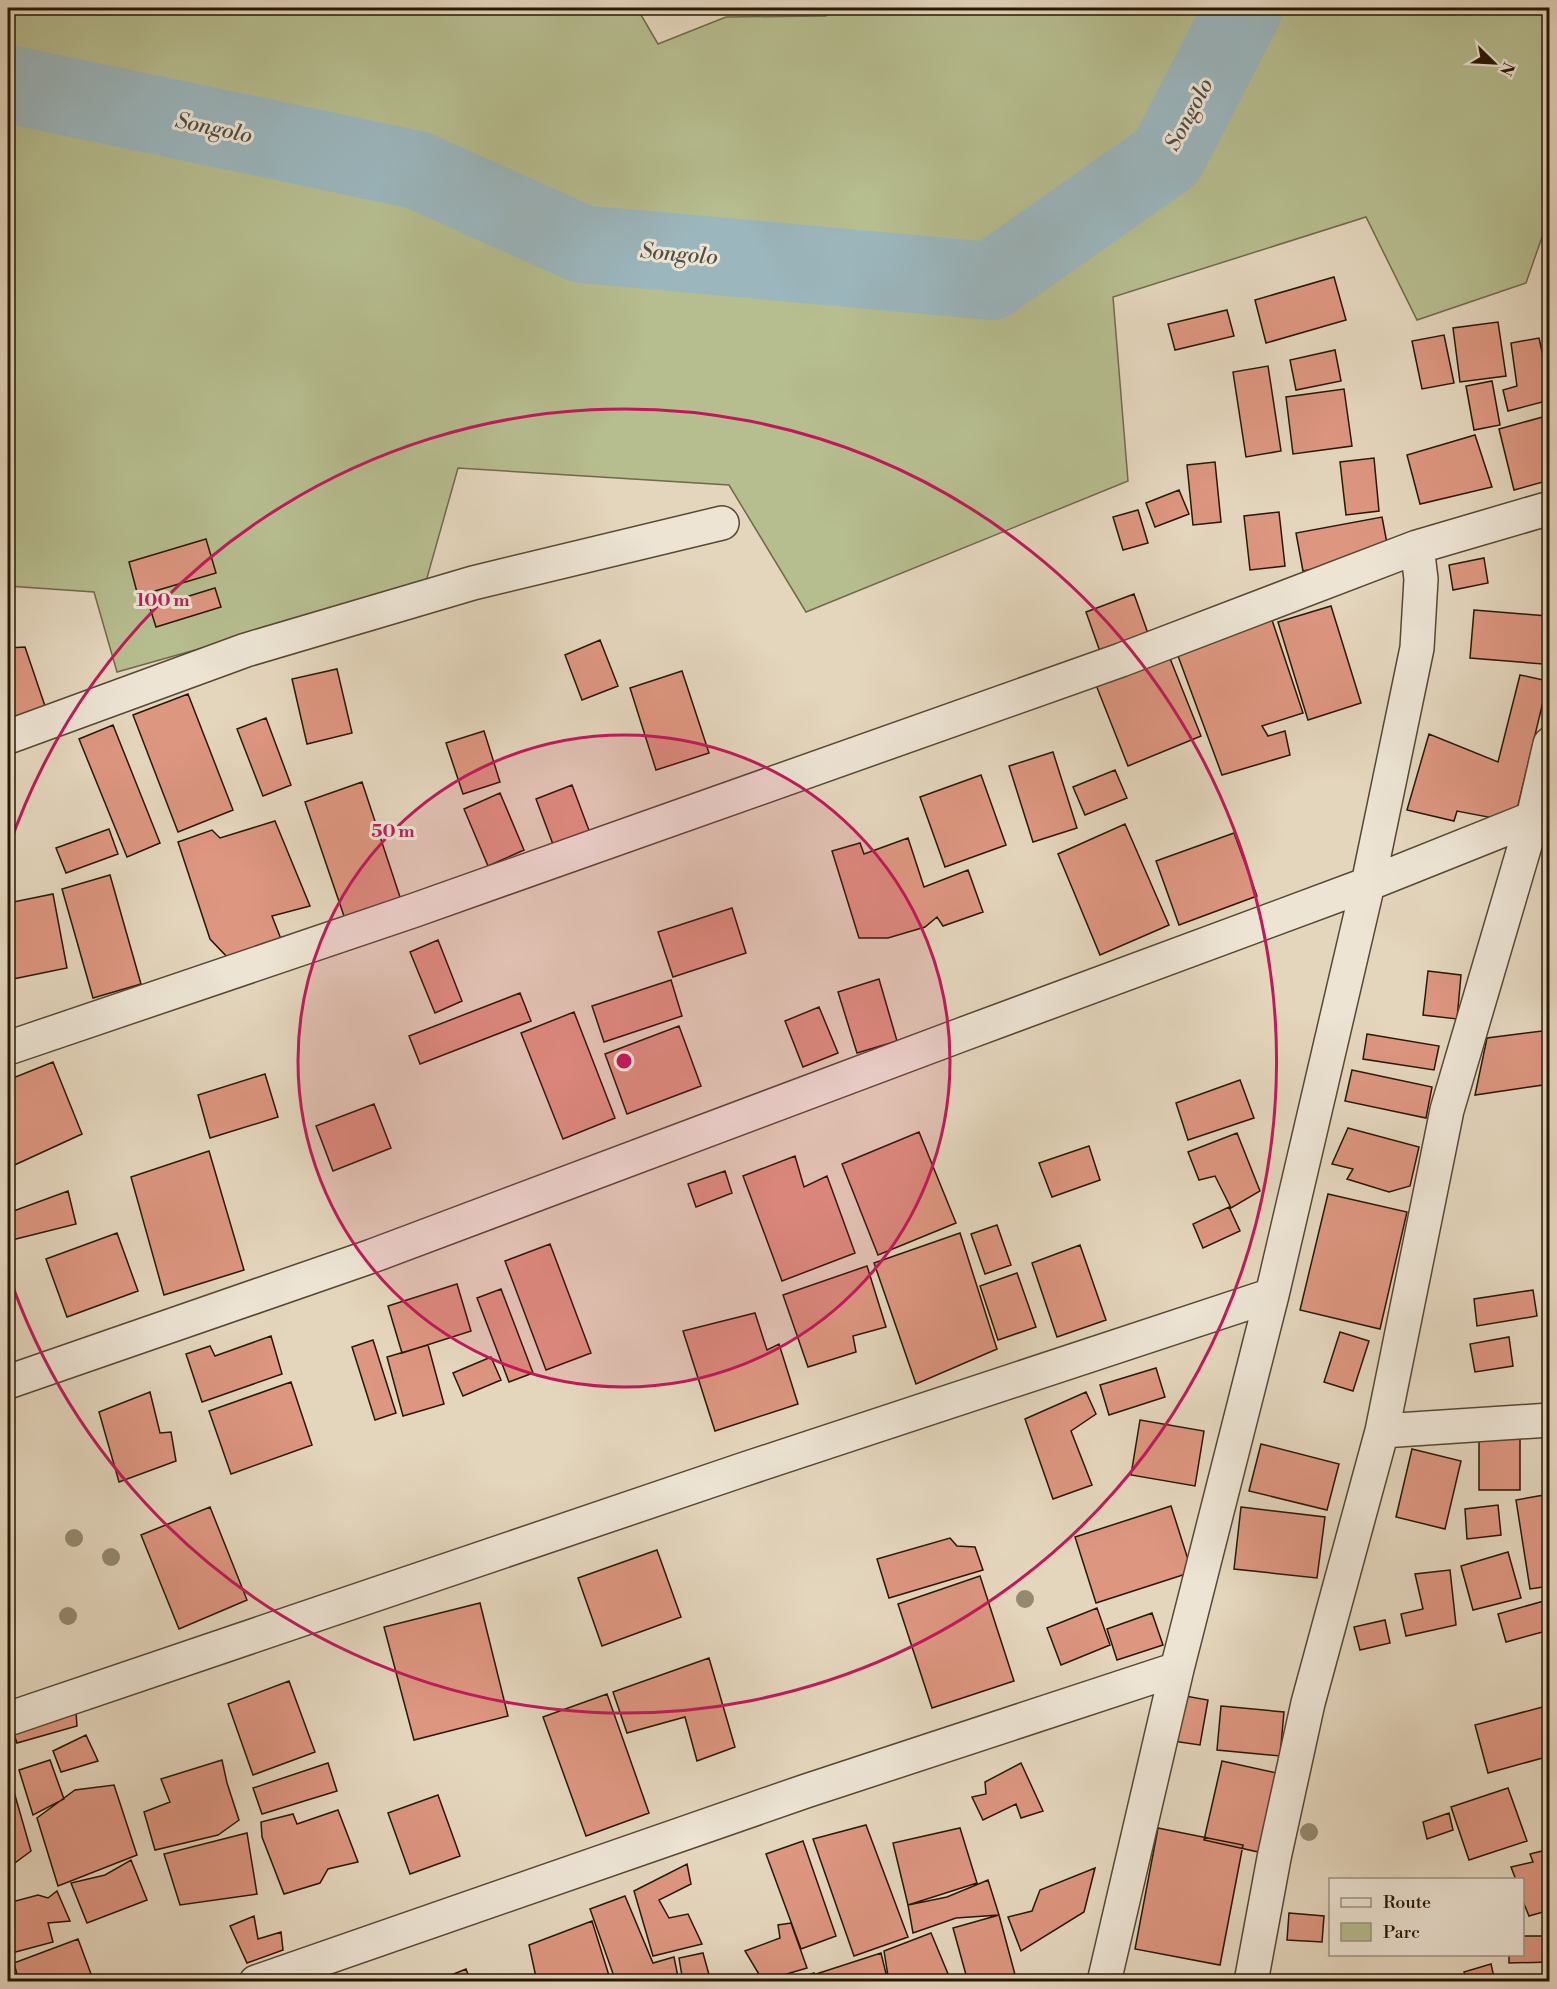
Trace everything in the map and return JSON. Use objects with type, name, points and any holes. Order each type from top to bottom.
[{"type":"street","points":[[8,1048],[426,906],[1099,668],[1417,548],[1550,508]]},
{"type":"street","points":[[8,737],[246,650],[473,583],[722,523]]},
{"type":"street","points":[[1104,1982],[1177,1669],[1272,1295],[1368,884],[1417,648],[1421,579],[1417,548]]},
{"type":"street","points":[[1251,1982],[1274,1858],[1308,1703],[1382,1431],[1447,1110],[1533,818],[1550,744]]},
{"type":"street","points":[[8,1382],[372,1256],[1368,884],[1533,818]]},
{"type":"street","points":[[8,1719],[742,1470],[1272,1295]]},
{"type":"street","points":[[1382,1431],[1550,1420]]},
{"type":"street","points":[[256,1982],[806,1791],[1177,1669]]},
{"type":"green space","points":[[8,8],[637,8],[658,44],[726,17],[826,16],[833,8],[1549,8],[1549,217],[1526,283],[1417,320],[1366,217],[1113,297],[1128,481],[806,612],[729,485],[458,468],[425,585],[117,672],[94,592],[8,586]]},
{"type":"building","points":[[1334,277],[1346,320],[1266,343],[1255,300]]},
{"type":"building","points":[[1227,310],[1234,336],[1175,350],[1168,324]]},
{"type":"building","points":[[1498,322],[1506,376],[1460,382],[1453,328]]},
{"type":"building","points":[[1444,335],[1454,383],[1422,389],[1412,341]]},
{"type":"building","points":[[1539,338],[1550,388],[1550,400],[1508,411],[1503,390],[1517,386],[1511,343]]},
{"type":"building","points":[[1335,350],[1341,381],[1296,390],[1290,360]]},
{"type":"building","points":[[1268,366],[1281,451],[1246,457],[1233,372]]},
{"type":"building","points":[[1492,381],[1500,425],[1474,430],[1466,386]]},
{"type":"building","points":[[1344,389],[1352,446],[1293,454],[1286,397]]},
{"type":"building","points":[[1550,415],[1550,480],[1514,490],[1499,429]]},
{"type":"building","points":[[1475,435],[1492,487],[1420,504],[1407,455]]},
{"type":"building","points":[[1374,458],[1379,511],[1346,515],[1340,462]]},
{"type":"building","points":[[1215,462],[1221,522],[1193,525],[1187,465]]},
{"type":"building","points":[[1179,490],[1189,514],[1155,527],[1146,503]]},
{"type":"building","points":[[1138,510],[1148,543],[1123,550],[1113,517]]},
{"type":"building","points":[[1279,512],[1285,566],[1250,570],[1244,516]]},
{"type":"building","points":[[1382,517],[1389,554],[1303,571],[1296,533]]},
{"type":"building","points":[[206,539],[216,573],[138,596],[129,562]]},
{"type":"building","points":[[1484,558],[1488,583],[1453,590],[1449,565]]},
{"type":"building","points":[[215,588],[221,607],[156,627],[150,608]]},
{"type":"building","points":[[1134,594],[1151,642],[1103,660],[1086,612]]},
{"type":"building","points":[[1331,606],[1361,703],[1308,720],[1278,622]]},
{"type":"building","points":[[1474,610],[1547,616],[1543,664],[1470,658]]},
{"type":"building","points":[[1272,620],[1303,713],[1262,726],[1268,736],[1285,731],[1290,755],[1222,775],[1178,656]]},
{"type":"building","points":[[600,640],[618,686],[582,700],[565,655]]},
{"type":"building","points":[[25,647],[45,706],[8,719],[8,648]]},
{"type":"building","points":[[1169,656],[1201,736],[1128,766],[1096,685]]},
{"type":"building","points":[[337,669],[352,733],[307,744],[292,679]]},
{"type":"building","points":[[682,671],[709,753],[656,770],[630,688]]},
{"type":"building","points":[[1520,675],[1548,681],[1514,822],[1457,811],[1454,821],[1407,810],[1429,734],[1498,762]]},
{"type":"building","points":[[188,694],[233,810],[178,832],[133,715]]},
{"type":"building","points":[[266,718],[291,785],[263,796],[237,729]]},
{"type":"building","points":[[113,725],[160,843],[127,857],[79,739]]},
{"type":"building","points":[[484,731],[500,782],[463,794],[446,743]]},
{"type":"building","points":[[1053,752],[1077,828],[1033,842],[1009,766]]},
{"type":"building","points":[[1115,770],[1127,798],[1085,815],[1073,787]]},
{"type":"building","points":[[981,775],[1006,845],[945,867],[920,797]]},
{"type":"building","points":[[362,782],[401,900],[345,919],[305,802]]},
{"type":"building","points":[[572,785],[590,833],[554,847],[536,799]]},
{"type":"building","points":[[500,793],[524,850],[488,866],[464,809]]},
{"type":"building","points":[[275,821],[310,906],[272,916],[281,939],[231,961],[210,939],[178,842],[212,830],[220,838]]},
{"type":"building","points":[[1125,824],[1169,925],[1100,955],[1058,854]]},
{"type":"building","points":[[109,829],[118,854],[66,873],[56,848]]},
{"type":"building","points":[[1234,833],[1257,896],[1179,925],[1156,861]]},
{"type":"building","points":[[908,838],[924,887],[968,870],[983,912],[943,926],[937,917],[925,927],[888,938],[859,938],[832,851],[860,843],[864,854]]},
{"type":"building","points":[[110,875],[141,984],[93,998],[62,889]]},
{"type":"building","points":[[53,894],[67,968],[8,980],[8,903]]},
{"type":"building","points":[[732,908],[746,953],[673,977],[658,932]]},
{"type":"building","points":[[438,940],[462,1001],[435,1013],[410,952]]},
{"type":"building","points":[[1428,971],[1461,975],[1457,1019],[1423,1015]]},
{"type":"building","points":[[879,979],[897,1041],[857,1053],[838,992]]},
{"type":"building","points":[[671,980],[682,1016],[604,1042],[592,1006]]},
{"type":"building","points":[[520,993],[531,1021],[420,1064],[409,1036]]},
{"type":"building","points":[[819,1007],[838,1053],[803,1067],[785,1021]]},
{"type":"building","points":[[574,1012],[615,1118],[563,1139],[521,1033]]},
{"type":"building","points":[[679,1026],[701,1086],[627,1114],[605,1054]]},
{"type":"building","points":[[1550,1030],[1550,1084],[1475,1095],[1487,1038]]},
{"type":"building","points":[[1367,1034],[1439,1046],[1434,1070],[1363,1059]]},
{"type":"building","points":[[53,1062],[82,1134],[8,1168],[8,1080]]},
{"type":"building","points":[[1352,1070],[1432,1087],[1426,1118],[1345,1101]]},
{"type":"building","points":[[265,1074],[278,1117],[210,1138],[198,1095]]},
{"type":"building","points":[[1240,1080],[1254,1118],[1188,1140],[1176,1103]]},
{"type":"building","points":[[374,1104],[391,1148],[333,1171],[316,1126]]},
{"type":"building","points":[[1348,1128],[1419,1147],[1410,1186],[1389,1192],[1347,1179],[1353,1169],[1332,1164]]},
{"type":"building","points":[[919,1132],[956,1223],[878,1255],[842,1164]]},
{"type":"building","points":[[1237,1133],[1260,1191],[1231,1208],[1215,1176],[1199,1180],[1188,1152]]},
{"type":"building","points":[[1089,1146],[1100,1180],[1052,1197],[1039,1163]]},
{"type":"building","points":[[209,1151],[244,1270],[164,1295],[131,1177]]},
{"type":"building","points":[[795,1156],[804,1187],[827,1176],[855,1253],[782,1281],[743,1176]]},
{"type":"building","points":[[725,1171],[732,1193],[696,1207],[688,1184]]},
{"type":"building","points":[[68,1191],[76,1224],[8,1241],[8,1213]]},
{"type":"building","points":[[1328,1194],[1407,1212],[1380,1329],[1300,1310]]},
{"type":"building","points":[[1229,1207],[1240,1231],[1203,1248],[1193,1224]]},
{"type":"building","points":[[997,1225],[1011,1265],[985,1274],[971,1234]]},
{"type":"building","points":[[117,1233],[138,1291],[67,1317],[46,1259]]},
{"type":"building","points":[[960,1233],[997,1349],[916,1384],[874,1263]]},
{"type":"building","points":[[550,1244],[591,1353],[546,1370],[505,1261]]},
{"type":"building","points":[[1080,1245],[1106,1320],[1057,1337],[1032,1263]]},
{"type":"building","points":[[867,1266],[886,1327],[853,1336],[856,1352],[808,1367],[783,1295]]},
{"type":"building","points":[[1017,1273],[1036,1327],[998,1340],[980,1286]]},
{"type":"building","points":[[457,1284],[471,1331],[402,1353],[388,1306]]},
{"type":"building","points":[[501,1289],[533,1373],[509,1382],[477,1298]]},
{"type":"building","points":[[1533,1290],[1537,1316],[1477,1326],[1474,1299]]},
{"type":"building","points":[[755,1313],[767,1350],[779,1344],[798,1404],[715,1431],[683,1331]]},
{"type":"building","points":[[1340,1332],[1369,1341],[1353,1391],[1324,1382]]},
{"type":"building","points":[[271,1336],[282,1374],[202,1402],[186,1354],[210,1346],[215,1356]]},
{"type":"building","points":[[1509,1337],[1513,1366],[1475,1372],[1470,1344]]},
{"type":"building","points":[[373,1340],[396,1413],[375,1420],[352,1347]]},
{"type":"building","points":[[428,1345],[444,1404],[403,1416],[387,1357]]},
{"type":"building","points":[[491,1357],[501,1380],[463,1396],[453,1373]]},
{"type":"building","points":[[1156,1368],[1165,1397],[1109,1415],[1100,1385]]},
{"type":"building","points":[[291,1382],[312,1445],[231,1474],[209,1411]]},
{"type":"building","points":[[150,1392],[160,1433],[171,1432],[176,1461],[119,1482],[99,1412]]},
{"type":"building","points":[[1086,1392],[1096,1414],[1071,1431],[1092,1485],[1053,1499],[1025,1419]]},
{"type":"building","points":[[1140,1420],[1204,1431],[1195,1486],[1131,1475]]},
{"type":"building","points":[[1479,1435],[1520,1435],[1520,1490],[1479,1490]]},
{"type":"building","points":[[1261,1444],[1339,1464],[1327,1510],[1249,1491]]},
{"type":"building","points":[[1412,1449],[1461,1461],[1445,1529],[1396,1517]]},
{"type":"building","points":[[1550,1494],[1550,1586],[1530,1589],[1516,1500]]},
{"type":"building","points":[[1498,1505],[1501,1535],[1467,1539],[1465,1509]]},
{"type":"building","points":[[1171,1506],[1192,1572],[1096,1603],[1075,1537]]},
{"type":"building","points":[[210,1507],[247,1600],[179,1629],[141,1535]]},
{"type":"building","points":[[1241,1507],[1325,1517],[1317,1578],[1234,1569]]},
{"type":"building","points":[[950,1538],[957,1546],[975,1547],[983,1570],[889,1598],[877,1559]]},
{"type":"building","points":[[657,1550],[681,1617],[602,1646],[578,1578]]},
{"type":"building","points":[[1508,1552],[1521,1598],[1473,1610],[1461,1566]]},
{"type":"building","points":[[1450,1570],[1456,1625],[1406,1636],[1401,1614],[1423,1609],[1415,1574]]},
{"type":"building","points":[[980,1576],[1014,1681],[932,1708],[898,1604]]},
{"type":"building","points":[[1544,1601],[1550,1630],[1506,1642],[1498,1614]]},
{"type":"building","points":[[480,1603],[508,1716],[414,1740],[384,1627]]},
{"type":"building","points":[[1097,1608],[1110,1645],[1061,1665],[1047,1628]]},
{"type":"building","points":[[1152,1613],[1163,1645],[1117,1660],[1107,1629]]},
{"type":"building","points":[[1385,1620],[1390,1643],[1360,1650],[1354,1627]]},
{"type":"building","points":[[709,1658],[735,1747],[697,1761],[685,1717],[627,1733],[613,1692]]},
{"type":"building","points":[[289,1681],[315,1752],[253,1775],[228,1704]]},
{"type":"building","points":[[74,1684],[77,1726],[17,1743],[8,1718]]},
{"type":"building","points":[[607,1694],[649,1813],[586,1836],[543,1717]]},
{"type":"building","points":[[1174,1694],[1208,1700],[1200,1745],[1166,1740]]},
{"type":"building","points":[[1550,1705],[1550,1756],[1488,1773],[1475,1725]]},
{"type":"building","points":[[1221,1706],[1284,1712],[1280,1756],[1217,1750]]},
{"type":"building","points":[[86,1735],[98,1761],[61,1772],[53,1751]]},
{"type":"building","points":[[50,1760],[64,1799],[33,1815],[19,1770]]},
{"type":"building","points":[[222,1760],[239,1820],[218,1835],[155,1850],[144,1812],[170,1802],[161,1779]]},
{"type":"building","points":[[1222,1761],[1281,1774],[1263,1853],[1204,1840]]},
{"type":"building","points":[[328,1763],[337,1791],[262,1814],[253,1788]]},
{"type":"building","points":[[1021,1763],[1043,1811],[1021,1818],[1016,1804],[983,1820],[972,1797],[986,1794],[985,1782]]},
{"type":"building","points":[[8,1778],[10,1778],[31,1851],[8,1868]]},
{"type":"building","points":[[114,1785],[137,1855],[58,1886],[37,1818],[75,1790]]},
{"type":"building","points":[[1508,1788],[1527,1841],[1469,1860],[1451,1807]]},
{"type":"building","points":[[438,1795],[460,1856],[410,1874],[388,1813]]},
{"type":"building","points":[[338,1810],[358,1862],[328,1869],[320,1883],[284,1894],[262,1837],[261,1822],[293,1814],[297,1824]]},
{"type":"building","points":[[1449,1813],[1453,1830],[1427,1839],[1423,1822]]},
{"type":"building","points":[[866,1825],[908,1937],[854,1956],[813,1839]]},
{"type":"building","points":[[960,1828],[977,1883],[908,1905],[893,1843]]},
{"type":"building","points":[[1158,1828],[1243,1845],[1220,1965],[1135,1949]]},
{"type":"building","points":[[247,1833],[257,1894],[180,1905],[164,1854]]},
{"type":"building","points":[[803,1841],[836,1936],[801,1949],[766,1854]]},
{"type":"building","points":[[1550,1849],[1550,1910],[1529,1916],[1524,1904],[1524,1878],[1515,1878],[1511,1867],[1533,1862],[1530,1854]]},
{"type":"building","points":[[131,1860],[147,1900],[87,1923],[71,1883],[105,1875]]},
{"type":"building","points":[[687,1864],[691,1884],[659,1900],[669,1918],[688,1914],[702,1944],[653,1956],[634,1891]]},
{"type":"building","points":[[1095,1868],[1084,1912],[1021,1951],[1008,1917],[1032,1911],[1040,1890]]},
{"type":"building","points":[[988,1880],[999,1915],[956,1918],[913,1933],[908,1905],[947,1897]]},
{"type":"building","points":[[57,1891],[70,1921],[48,1923],[53,1942],[8,1954],[8,1903],[38,1895],[48,1898]]},
{"type":"building","points":[[625,1896],[653,1963],[674,1957],[679,1982],[616,1982],[590,1909]]},
{"type":"building","points":[[1289,1913],[1324,1916],[1322,1942],[1287,1940]]},
{"type":"building","points":[[999,1915],[1017,1982],[968,1982],[953,1928]]},
{"type":"building","points":[[254,1916],[258,1939],[281,1932],[283,1950],[247,1963],[230,1926]]},
{"type":"building","points":[[592,1921],[611,1982],[537,1982],[529,1945]]},
{"type":"building","points":[[791,1923],[807,1968],[763,1981],[745,1951],[780,1938],[778,1925]]},
{"type":"building","points":[[931,1933],[951,1981],[889,1982],[884,1951]]},
{"type":"building","points":[[1524,1936],[1550,1936],[1550,1962],[1509,1963],[1509,1956],[1524,1956]]},
{"type":"building","points":[[78,1939],[94,1982],[19,1982],[14,1963]]},
{"type":"building","points":[[703,1953],[711,1982],[683,1982],[679,1958]]},
{"type":"building","points":[[881,1953],[888,1982],[815,1982],[813,1975]]},
{"type":"building","points":[[1491,1964],[1495,1982],[1467,1982],[1464,1972]]},
{"type":"building","points":[[466,1969],[471,1982],[434,1982]]},
{"type":"building","points":[[814,1973],[816,1982],[786,1982]]},
{"type":"building","points":[[1498,1975],[1550,1975],[1550,1982],[1498,1982]]},
{"type":"waterway","name":"Songolo","points":[[8,84],[417,170],[582,244],[991,281],[1167,157],[1244,8]]}]
